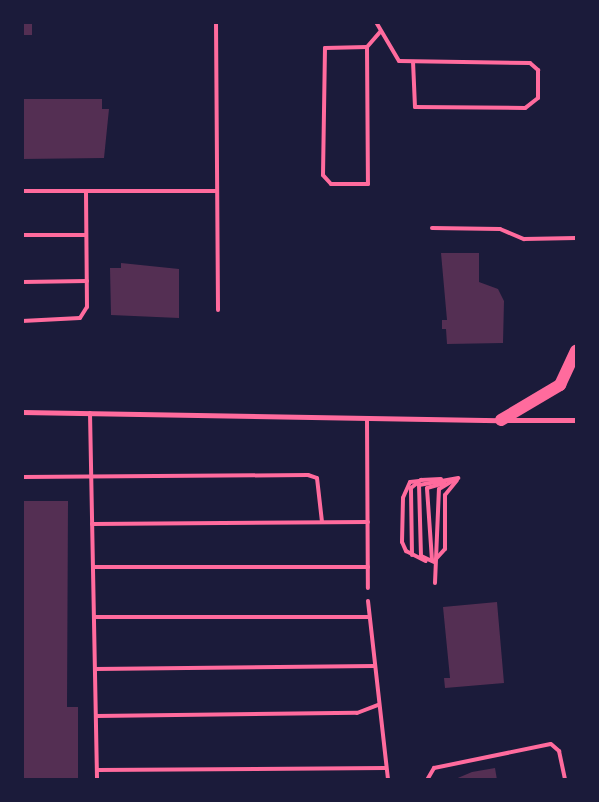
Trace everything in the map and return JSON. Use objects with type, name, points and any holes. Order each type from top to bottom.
[{"type":"main road","points":[[500,420],[560,385],[576,351]]},
{"type":"street","points":[[22,412],[367,420],[576,420]]},
{"type":"lane","points":[[216,22],[218,310]]},
{"type":"lane","points":[[376,22],[399,61],[530,63],[538,70],[538,98],[525,108],[415,107],[413,62]]},
{"type":"lane","points":[[367,47],[325,48],[323,175],[331,184],[368,184],[367,47],[381,31]]},
{"type":"lane","points":[[22,191],[217,191]]},
{"type":"lane","points":[[22,321],[80,318],[87,307],[86,191]]},
{"type":"lane","points":[[432,228],[500,229],[524,239],[576,238]]},
{"type":"lane","points":[[22,235],[86,235]]},
{"type":"lane","points":[[22,282],[87,282]]},
{"type":"lane","points":[[90,413],[97,780]]},
{"type":"lane","points":[[367,420],[368,588]]},
{"type":"lane","points":[[22,477],[308,475],[318,478],[322,522]]},
{"type":"lane","points":[[434,562],[412,555],[402,542],[402,498],[410,482],[458,478]]},
{"type":"lane","points":[[434,562],[445,549],[445,495],[458,478]]},
{"type":"lane","points":[[435,583],[434,562],[438,489],[458,478]]},
{"type":"lane","points":[[434,562],[429,558],[427,488],[458,478]]},
{"type":"lane","points":[[434,562],[421,556],[420,485],[458,478]]},
{"type":"lane","points":[[412,555],[411,488],[421,480]]},
{"type":"lane","points":[[92,524],[368,522]]},
{"type":"lane","points":[[93,567],[368,567]]},
{"type":"lane","points":[[368,602],[368,617],[388,780]]},
{"type":"lane","points":[[94,617],[368,617]]},
{"type":"lane","points":[[95,669],[374,666]]},
{"type":"lane","points":[[96,716],[357,714],[378,705]]},
{"type":"lane","points":[[427,780],[434,768],[551,744],[559,750],[565,780]]},
{"type":"lane","points":[[97,770],[386,768]]},
{"type":"building","points":[[22,22],[32,22],[32,35],[22,35]]},
{"type":"building","points":[[22,99],[102,99],[102,109],[109,109],[104,158],[22,159]]},
{"type":"building","points":[[441,253],[479,253],[479,282],[498,289],[504,301],[503,343],[447,344],[446,329],[442,329],[442,320],[447,320]]},
{"type":"building","points":[[121,263],[179,269],[179,318],[111,315],[110,268],[121,268]]},
{"type":"building","points":[[22,501],[68,501],[67,707],[78,707],[78,780],[22,780]]},
{"type":"building","points":[[497,602],[504,683],[445,688],[444,678],[450,678],[443,607]]},
{"type":"building","points":[[495,768],[497,780],[453,780],[472,772]]}]
